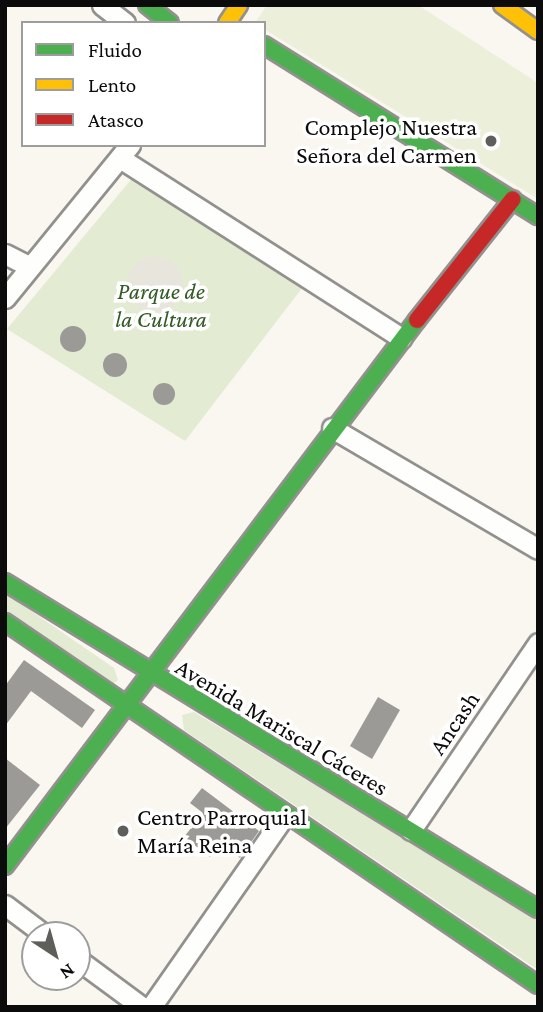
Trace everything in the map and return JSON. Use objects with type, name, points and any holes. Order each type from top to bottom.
[{"type":"street","points":[[103,5],[123,21]]},
{"type":"street","points":[[147,5],[167,21]]},
{"type":"street","points":[[228,21],[239,5]]},
{"type":"street","points":[[507,7],[538,31]]},
{"type":"street","points":[[266,46],[538,216]]},
{"type":"street","points":[[5,298],[125,152],[401,338]]},
{"type":"street","points":[[5,866],[332,428],[513,200]]},
{"type":"street","points":[[5,254],[30,267]]},
{"type":"street","points":[[332,428],[538,550]]},
{"type":"street","name":"Avenida Mariscal Cáceres","points":[[5,582],[147,673],[538,909]]},
{"type":"street","points":[[5,622],[284,816],[538,985]]},
{"type":"street","name":"Ancash","points":[[411,830],[536,650]]},
{"type":"street","points":[[151,1007],[284,816]]},
{"type":"street","points":[[5,905],[26,921]]},
{"type":"street","points":[[91,969],[142,1007]]},
{"type":"green space","name":"Complejo Nuestra Señora del Carmen","points":[[267,5],[418,5],[538,83],[538,199],[266,30],[266,21],[256,21]]},
{"type":"green space","name":"Parque de la Cultura","points":[[138,171],[309,279],[185,441],[7,329]]},
{"type":"green space","points":[[5,593],[114,668],[118,680],[113,684],[5,610]]},
{"type":"green space","points":[[194,712],[538,919],[538,970],[184,730],[182,715]]},
{"type":"shaded area","points":[[149,256],[161,256],[171,260],[179,268],[183,284],[179,300],[171,308],[161,312],[149,312],[139,308],[131,300],[127,290],[127,278],[131,268],[139,260]]},
{"type":"building","points":[[73,326],[82,330],[86,339],[82,348],[73,352],[64,348],[60,339],[64,330]]},
{"type":"building","points":[[115,353],[124,356],[127,365],[124,374],[115,377],[106,374],[103,365],[106,356]]},
{"type":"building","points":[[164,383],[172,386],[175,394],[172,402],[164,405],[156,402],[153,394],[156,386]]},
{"type":"building","points":[[24,660],[95,710],[82,728],[31,691],[5,726],[5,686]]},
{"type":"building","points":[[378,697],[400,710],[372,759],[350,746]]},
{"type":"building","points":[[5,758],[40,785],[5,829]]},
{"type":"building","points":[[202,788],[259,831],[240,858],[221,843],[210,857],[184,837],[203,813],[190,803]]},
{"type":"traffic: fast","points":[[147,5],[167,21]]},
{"type":"traffic: fast","points":[[266,46],[538,216]]},
{"type":"traffic: fast","points":[[5,866],[417,320]]},
{"type":"traffic: fast","points":[[5,582],[538,909]]},
{"type":"traffic: fast","points":[[5,622],[538,985]]},
{"type":"traffic: slow","points":[[228,21],[239,5]]},
{"type":"traffic: slow","points":[[502,5],[538,31]]},
{"type":"traffic: jam","points":[[417,320],[513,199]]},
{"type":"place","name":"Complejo Nuestra Señora del Carmen","points":[[491,141]]},
{"type":"place","name":"Centro Parroquial María Reina","points":[[123,831]]}]
